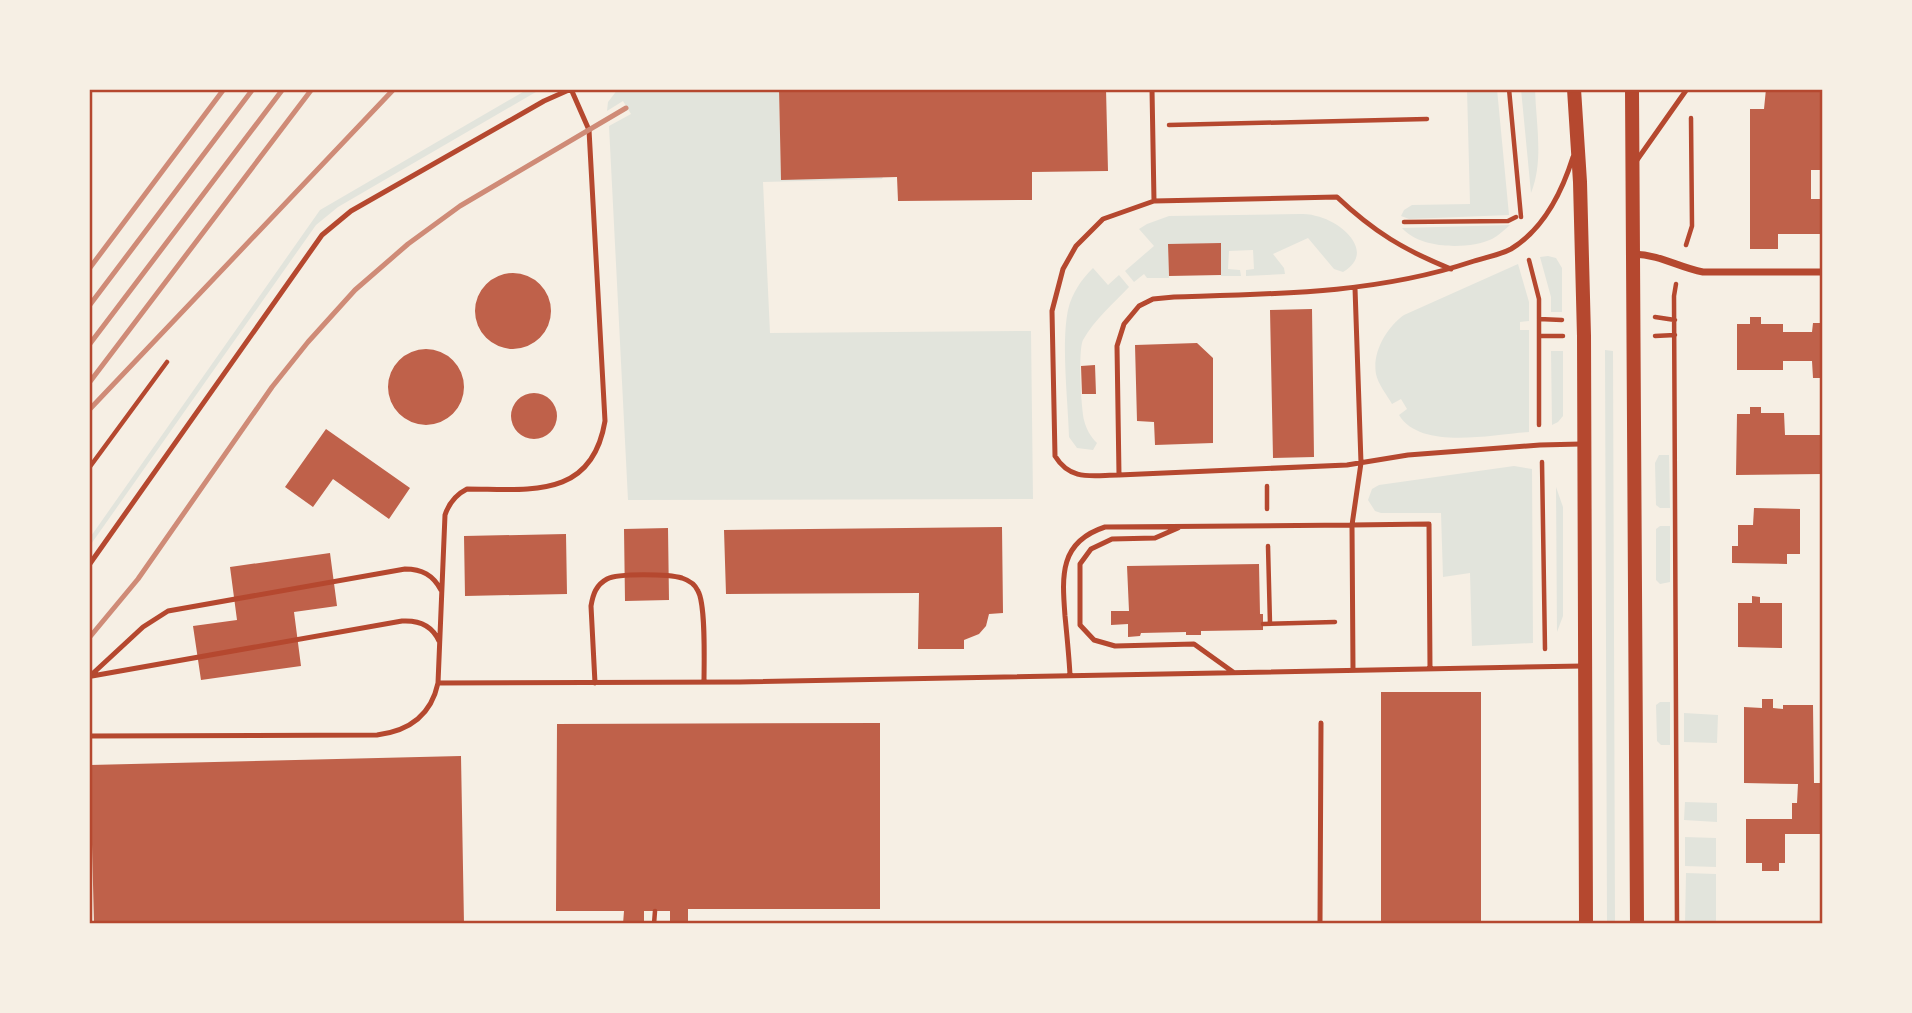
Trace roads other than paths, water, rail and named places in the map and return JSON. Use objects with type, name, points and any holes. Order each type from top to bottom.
[{"type":"main road","points":[[1574,89],[1578,141],[1584,444],[1586,924]]},
{"type":"main road","points":[[1632,89],[1636,924]]},
{"type":"street","points":[[1633,254],[1653,255],[1703,272],[1823,272]]},
{"type":"lane","points":[[89,565],[321,235],[351,211],[544,101],[572,89],[589,130],[605,421],[603,435],[584,467],[568,481],[541,489],[467,489],[459,493],[448,506],[445,515],[438,684],[436,695],[422,717],[409,727],[377,735],[89,736]]},
{"type":"lane","points":[[1152,89],[1154,201]]},
{"type":"lane","points":[[1633,166],[1687,89]]},
{"type":"lane","points":[[1119,475],[1117,346],[1124,324],[1139,306],[1153,299],[1174,297],[1355,288],[1404,281],[1510,249],[1539,224],[1553,204],[1568,172],[1578,141]]},
{"type":"lane","points":[[1451,269],[1413,254],[1365,223],[1337,197],[1154,201],[1103,219],[1076,246],[1063,269],[1052,311],[1055,456],[1062,467],[1083,476],[1361,463],[1408,455],[1584,444]]},
{"type":"lane","points":[[1353,670],[1352,525],[1361,463],[1355,288]]},
{"type":"lane","points":[[1070,676],[1062,578],[1070,554],[1078,542],[1089,532],[1105,527],[1429,524],[1430,669]]},
{"type":"lane","points":[[1181,526],[1155,538],[1112,539],[1091,549],[1080,564],[1080,625],[1094,640],[1115,646],[1195,643],[1233,672]]},
{"type":"lane","points":[[89,677],[144,627],[168,611],[405,569],[428,574],[437,582],[442,593]]},
{"type":"lane","points":[[595,682],[591,606],[593,594],[599,584],[619,576],[676,577],[685,578],[693,584],[701,599],[704,682]]},
{"type":"lane","points":[[89,677],[402,621],[425,624],[432,629],[440,644]]},
{"type":"lane","points":[[438,684],[704,682],[1585,666]]},
{"type":"lane","points":[[1320,924],[1321,723]]},
{"type":"railway","points":[[89,269],[224,89]]},
{"type":"railway","points":[[89,306],[253,89]]},
{"type":"railway","points":[[89,345],[283,89]]},
{"type":"railway","points":[[89,383],[312,89]]},
{"type":"railway","points":[[89,410],[394,89]]},
{"type":"railway","points":[[89,638],[138,579],[272,387],[355,290],[408,244],[460,206],[626,108]]}]
